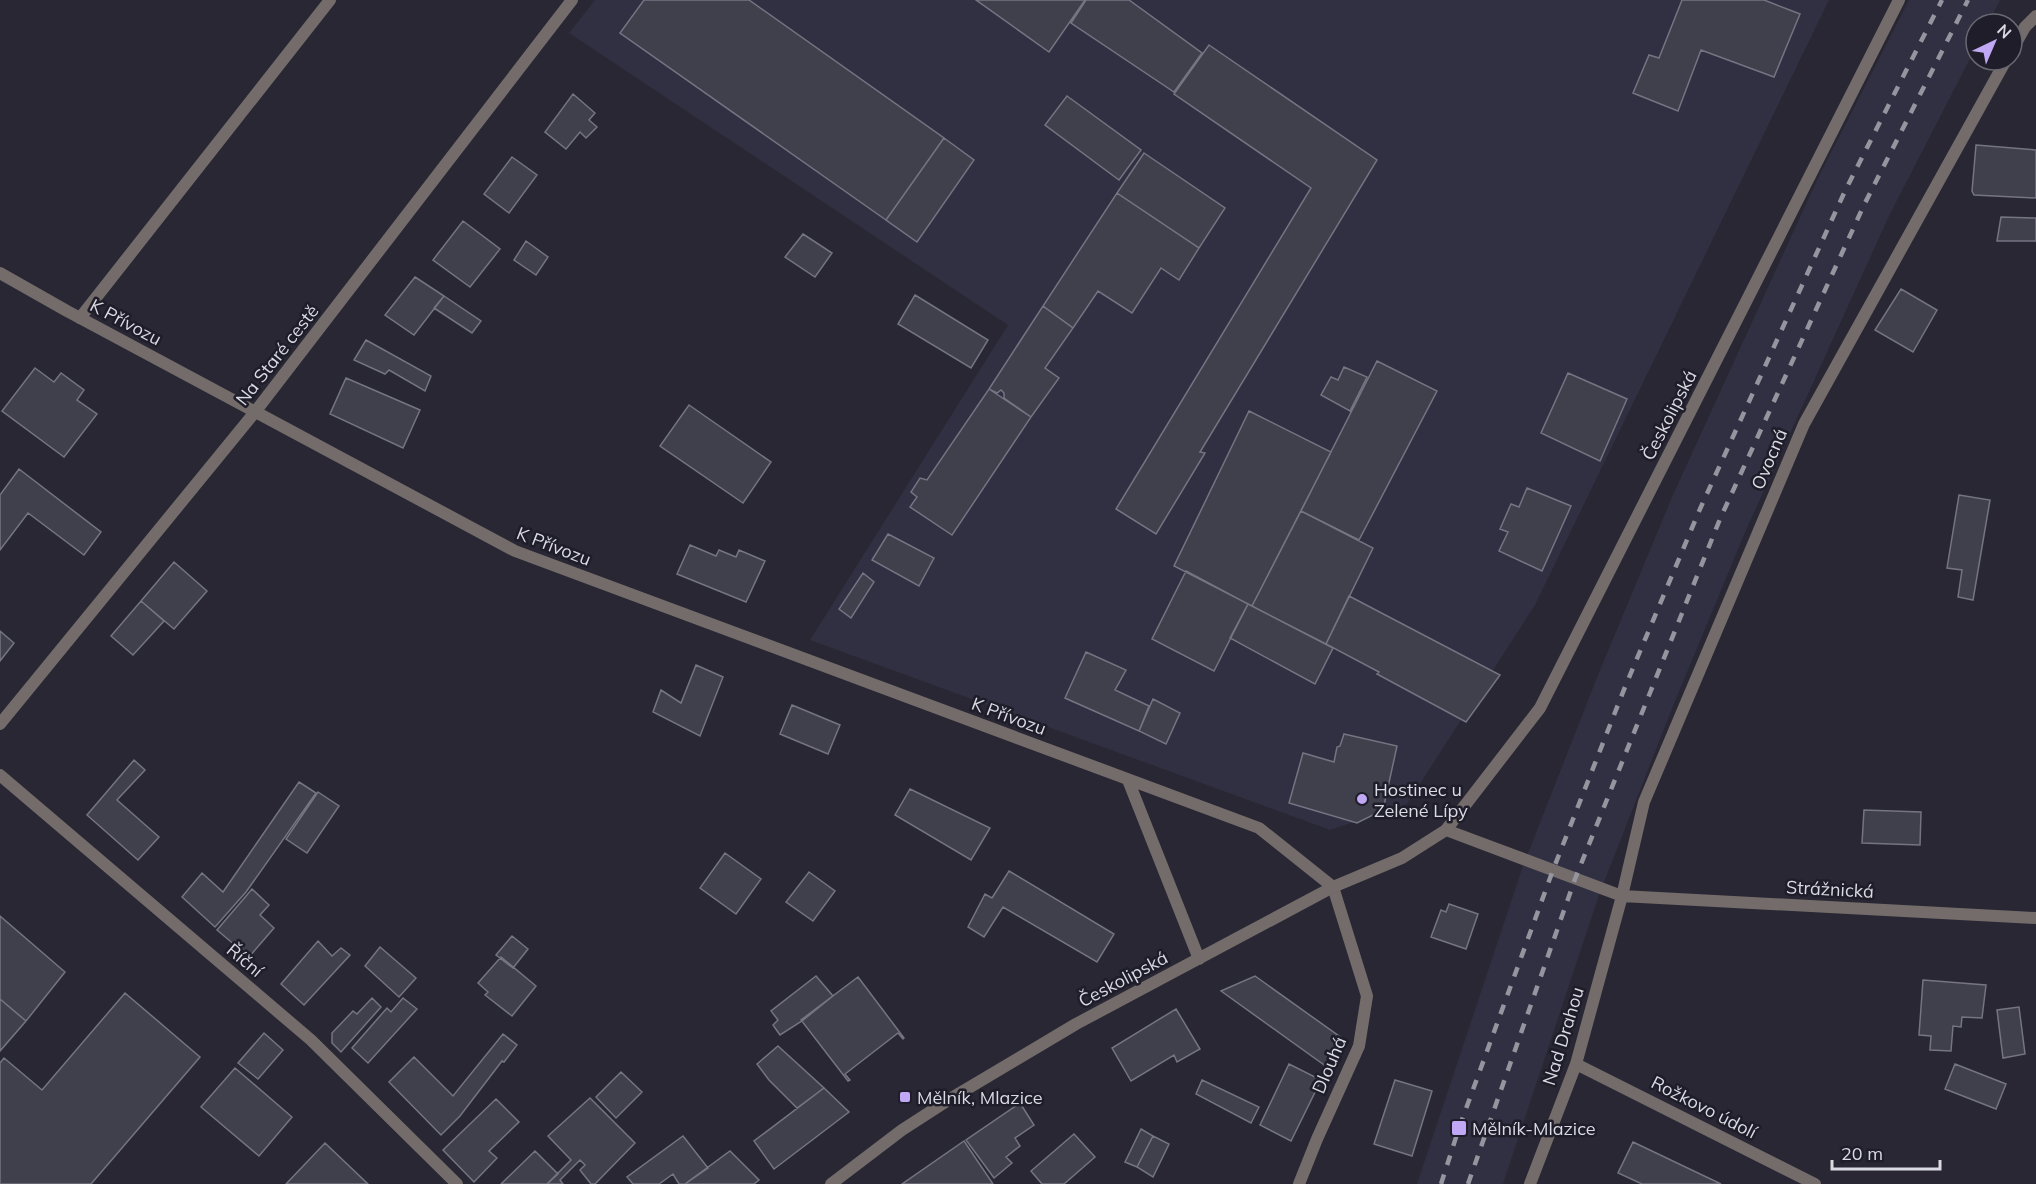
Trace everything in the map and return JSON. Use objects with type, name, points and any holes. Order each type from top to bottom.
[{"type":"street","points":[[80,318],[330,0]]},
{"type":"street","name":"Na Staré cestě","points":[[0,724],[255,412],[573,0]]},
{"type":"street","name":"Českolipská","points":[[831,1184],[902,1130],[1076,1024],[1333,887],[1402,858],[1446,830],[1540,708],[1899,0]]},
{"type":"street","points":[[2024,29],[2036,16]]},
{"type":"street","name":"Ovocná","points":[[1622,896],[1644,801],[1804,424],[1999,72]]},
{"type":"street","name":"K Přívozu","points":[[0,273],[515,551],[1259,828],[1333,887]]},
{"type":"street","name":"Říční","points":[[0,775],[311,1041],[457,1184]]},
{"type":"street","points":[[1128,780],[1199,959]]},
{"type":"street","points":[[1446,830],[1622,896]]},
{"type":"street","name":"Dlouhá","points":[[1299,1184],[1359,1046],[1367,996],[1333,887]]},
{"type":"street","name":"Strážnická","points":[[1622,896],[2036,918]]},
{"type":"street","name":"Nad Drahou","points":[[1530,1184],[1576,1064],[1622,896]]},
{"type":"street","name":"Rožkovo údolí","points":[[1576,1064],[1815,1184]]},
{"type":"shaded area","points":[[595,0],[1829,0],[1535,605],[1407,804],[1330,830],[810,640],[1008,325],[569,33]]},
{"type":"shaded area","points":[[1909,0],[2000,0],[1994,12],[1964,12],[1964,70],[1890,214],[1746,530],[1673,706],[1599,895],[1503,1184],[1417,1184],[1523,866],[1598,675],[1672,497],[1818,178]]},
{"type":"building","points":[[644,0],[749,0],[944,138],[886,220],[620,33]]},
{"type":"building","points":[[976,0],[1085,0],[1049,52]]},
{"type":"building","points":[[1086,0],[1129,0],[1202,53],[1174,92],[1071,23]]},
{"type":"building","points":[[1682,0],[1764,0],[1800,14],[1774,77],[1701,50],[1678,111],[1633,93],[1649,55],[1659,58]]},
{"type":"building","points":[[1209,45],[1377,160],[1200,452],[1205,453],[1156,534],[1116,509],[1311,188],[1174,94]]},
{"type":"building","points":[[573,94],[595,113],[589,120],[597,127],[586,138],[580,132],[566,149],[545,132]]},
{"type":"building","points":[[1067,96],[1141,150],[1119,180],[1045,125]]},
{"type":"building","points":[[944,138],[974,160],[917,242],[886,220]]},
{"type":"building","points":[[1976,145],[2036,150],[2036,198],[1974,195],[1972,191]]},
{"type":"building","points":[[1144,153],[1225,208],[1199,248],[1117,193]]},
{"type":"building","points":[[512,157],[537,175],[509,213],[484,194]]},
{"type":"building","points":[[1117,193],[1199,248],[1179,280],[1161,268],[1132,313],[1098,291],[1073,328],[1043,306]]},
{"type":"building","points":[[2001,217],[2036,218],[2036,241],[1997,241]]},
{"type":"building","points":[[463,221],[500,249],[470,287],[433,260]]},
{"type":"building","points":[[803,234],[832,253],[815,277],[785,257]]},
{"type":"building","points":[[526,241],[548,257],[536,275],[514,260]]},
{"type":"building","points":[[415,277],[444,296],[414,335],[385,315]]},
{"type":"building","points":[[1901,289],[1937,310],[1913,352],[1875,330]]},
{"type":"building","points":[[915,295],[988,340],[971,368],[898,324]]},
{"type":"building","points":[[444,296],[481,321],[472,333],[434,308]]},
{"type":"building","points":[[1043,306],[1073,328],[1045,368],[1059,378],[1031,417],[1004,398],[1001,390],[997,393],[989,389]]},
{"type":"building","points":[[366,340],[431,376],[425,391],[389,370],[385,374],[354,360]]},
{"type":"building","points":[[1377,361],[1437,391],[1359,540],[1301,511]]},
{"type":"building","points":[[1344,367],[1367,377],[1350,411],[1321,395],[1331,377],[1338,380]]},
{"type":"building","points":[[35,368],[54,382],[61,373],[84,390],[77,400],[97,414],[64,457],[2,411]]},
{"type":"building","points":[[1568,373],[1627,399],[1600,461],[1541,433]]},
{"type":"building","points":[[346,378],[420,410],[403,448],[330,414]]},
{"type":"building","points":[[989,389],[1031,417],[952,535],[910,507],[917,497],[911,492],[920,478],[927,480]]},
{"type":"building","points":[[689,405],[771,462],[743,503],[660,446]]},
{"type":"building","points":[[1249,411],[1331,452],[1252,606],[1174,566]]},
{"type":"building","points":[[19,469],[101,532],[84,555],[28,513],[0,550],[0,495]]},
{"type":"building","points":[[1527,488],[1571,506],[1542,571],[1499,551],[1508,532],[1500,529],[1511,504],[1519,507]]},
{"type":"building","points":[[1959,495],[1990,500],[1973,600],[1958,597],[1962,570],[1947,568]]},
{"type":"building","points":[[1301,511],[1373,548],[1326,644],[1252,606]]},
{"type":"building","points":[[888,534],[934,558],[919,586],[872,560]]},
{"type":"building","points":[[690,545],[716,556],[719,550],[736,557],[739,550],[765,561],[746,602],[677,574]]},
{"type":"building","points":[[174,562],[207,591],[174,629],[141,601]]},
{"type":"building","points":[[1186,571],[1248,604],[1214,671],[1152,639]]},
{"type":"building","points":[[863,573],[874,582],[851,618],[839,609]]},
{"type":"building","points":[[1349,596],[1500,675],[1466,722],[1326,644]]},
{"type":"building","points":[[141,601],[164,621],[133,655],[111,636]]},
{"type":"building","points":[[1248,604],[1333,648],[1315,684],[1230,638]]},
{"type":"building","points":[[0,631],[14,643],[0,661]]},
{"type":"building","points":[[1086,652],[1126,670],[1115,690],[1149,706],[1139,731],[1065,698]]},
{"type":"building","points":[[696,665],[723,677],[700,736],[653,712],[661,690],[681,703]]},
{"type":"building","points":[[1153,699],[1180,713],[1166,744],[1139,731]]},
{"type":"building","points":[[792,705],[840,725],[828,754],[780,734]]},
{"type":"building","points":[[1344,734],[1397,746],[1383,810],[1357,823],[1289,803],[1303,753],[1334,762],[1337,747],[1340,746]]},
{"type":"building","points":[[134,760],[145,770],[117,800],[159,837],[138,860],[87,815]]},
{"type":"building","points":[[299,782],[316,793],[246,892],[215,927],[182,897],[202,873],[223,892]]},
{"type":"building","points":[[910,789],[990,828],[971,860],[895,815]]},
{"type":"building","points":[[318,792],[339,806],[307,853],[286,839]]},
{"type":"building","points":[[1864,810],[1921,812],[1920,845],[1862,843]]},
{"type":"building","points":[[725,853],[761,879],[736,914],[700,888]]},
{"type":"building","points":[[1009,871],[1114,934],[1097,962],[1003,907],[984,937],[968,927],[985,894],[992,898]]},
{"type":"building","points":[[809,872],[835,891],[813,921],[786,902]]},
{"type":"building","points":[[252,889],[269,905],[260,915],[274,928],[249,957],[217,930]]},
{"type":"building","points":[[1449,904],[1478,914],[1466,949],[1431,937],[1441,910],[1446,912]]},
{"type":"building","points":[[0,916],[65,972],[26,1021],[0,999]]},
{"type":"building","points":[[512,936],[528,949],[513,968],[496,955]]},
{"type":"building","points":[[318,941],[332,956],[341,948],[350,955],[304,1005],[281,984]]},
{"type":"building","points":[[380,947],[416,978],[399,997],[365,966]]},
{"type":"building","points":[[501,957],[536,986],[512,1016],[485,995],[488,992],[478,983]]},
{"type":"building","points":[[816,976],[833,996],[780,1035],[773,1025],[778,1020],[771,1011]]},
{"type":"building","points":[[1255,976],[1346,1041],[1327,1067],[1221,991]]},
{"type":"building","points":[[858,977],[904,1038],[898,1033],[845,1074],[850,1080],[848,1081],[801,1020]]},
{"type":"building","points":[[1923,980],[1986,985],[1982,1018],[1962,1017],[1961,1027],[1953,1026],[1951,1051],[1930,1050],[1931,1036],[1919,1035]]},
{"type":"building","points":[[125,993],[200,1057],[91,1184],[0,1184],[0,1063],[4,1058],[42,1090]]},
{"type":"building","points":[[372,998],[381,1007],[341,1052],[332,1043],[332,1033],[353,1011],[357,1014]]},
{"type":"building","points":[[403,998],[417,1009],[368,1063],[352,1048],[387,1008],[391,1012]]},
{"type":"building","points":[[0,999],[26,1021],[0,1051]]},
{"type":"building","points":[[2019,1007],[2025,1054],[2003,1058],[1997,1010]]},
{"type":"building","points":[[1176,1009],[1200,1049],[1177,1062],[1174,1055],[1131,1081],[1112,1048]]},
{"type":"building","points":[[264,1033],[283,1050],[258,1079],[238,1063]]},
{"type":"building","points":[[503,1034],[517,1045],[460,1116],[441,1135],[389,1082],[414,1057],[453,1096]]},
{"type":"building","points":[[778,1046],[824,1088],[797,1108],[769,1080],[757,1064]]},
{"type":"building","points":[[1289,1064],[1321,1080],[1291,1141],[1260,1125]]},
{"type":"building","points":[[1955,1064],[2006,1084],[1996,1109],[1945,1089]]},
{"type":"building","points":[[235,1068],[292,1117],[259,1156],[201,1107]]},
{"type":"building","points":[[621,1072],[642,1092],[616,1118],[596,1097]]},
{"type":"building","points":[[1202,1080],[1259,1107],[1251,1123],[1196,1094]]},
{"type":"building","points":[[1395,1080],[1432,1091],[1412,1156],[1374,1144]]},
{"type":"building","points":[[824,1088],[849,1112],[774,1169],[754,1141]]},
{"type":"building","points":[[590,1098],[635,1143],[595,1184],[591,1184],[580,1170],[585,1165],[580,1160],[560,1180],[563,1184],[547,1184],[571,1160],[548,1136]]},
{"type":"building","points":[[496,1099],[519,1122],[489,1151],[497,1158],[474,1182],[443,1150]]},
{"type":"building","points":[[1020,1103],[1034,1125],[1015,1138],[1020,1146],[1006,1157],[1012,1163],[994,1178],[966,1140]]},
{"type":"building","points":[[1141,1129],[1153,1136],[1137,1167],[1125,1162]]},
{"type":"building","points":[[1074,1134],[1095,1157],[1064,1184],[1042,1184],[1031,1171]]},
{"type":"building","points":[[683,1136],[708,1168],[685,1184],[679,1184],[673,1174],[659,1184],[633,1184],[627,1177]]},
{"type":"building","points":[[1153,1136],[1169,1144],[1153,1177],[1137,1167]]},
{"type":"building","points":[[964,1141],[993,1184],[902,1184]]},
{"type":"building","points":[[1633,1142],[1721,1184],[1642,1184],[1618,1173]]},
{"type":"building","points":[[325,1143],[368,1184],[286,1184]]},
{"type":"building","points":[[535,1151],[558,1174],[547,1184],[501,1184]]},
{"type":"building","points":[[730,1151],[759,1180],[754,1184],[685,1184]]},
{"type":"railway","points":[[1441,1184],[1459,1128],[1553,870],[1625,687],[1700,509],[1845,191],[1942,0]]},
{"type":"railway","points":[[1468,1184],[1575,879],[1720,519],[1864,205],[1968,0]]},
{"type":"place","name":"Hostinec u Zelené Lípy","points":[[1362,799]]},
{"type":"place","name":"Mělník, Mlazice","points":[[905,1097]]},
{"type":"place","name":"Mělník-Mlazice","points":[[1459,1128]]}]
